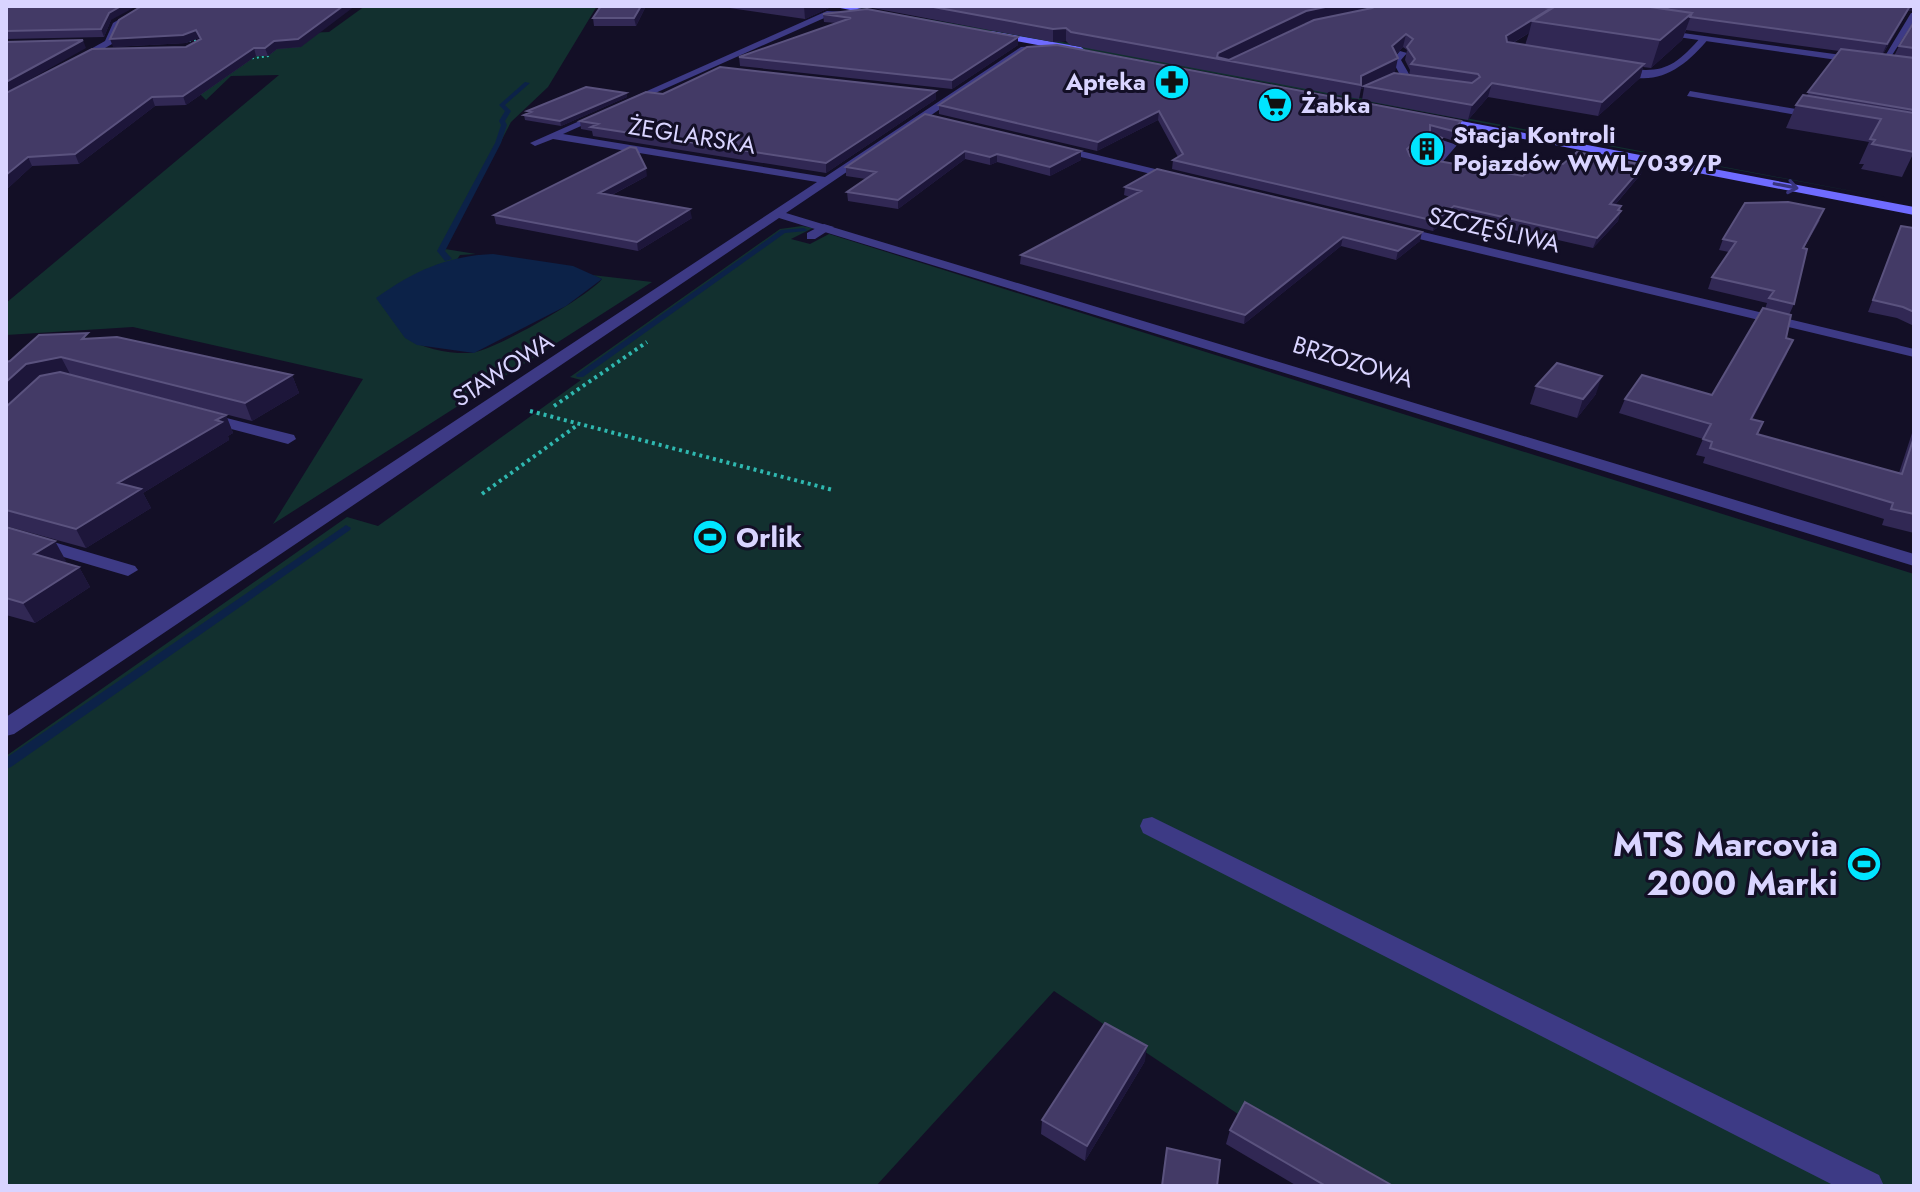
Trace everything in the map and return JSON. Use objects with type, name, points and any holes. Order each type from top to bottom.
[{"type":"main road","points":[[876,9],[897,13]]},
{"type":"main road","points":[[984,29],[1090,48],[1066,47],[1007,37],[984,29]]},
{"type":"main road","points":[[1914,198],[1420,111],[1447,121],[1914,211]]},
{"type":"street","points":[[68,65],[109,42],[116,25],[148,6]]},
{"type":"street","points":[[535,143],[709,67],[829,8],[876,9]]},
{"type":"street","points":[[1882,64],[1914,15]]},
{"type":"street","points":[[1648,26],[1705,38],[1914,68]]},
{"type":"street","points":[[1007,37],[1024,49],[1066,47]]},
{"type":"street","points":[[1600,67],[1654,75],[1671,73],[1705,38]]},
{"type":"street","points":[[85,43],[109,42]]},
{"type":"street","name":"STAWOWA","points":[[6,728],[1024,49]]},
{"type":"street","points":[[93,51],[120,51]]},
{"type":"street","points":[[1368,92],[1404,74],[1396,60],[1403,53]]},
{"type":"street","points":[[709,67],[724,69]]},
{"type":"street","points":[[1387,81],[1410,82]]},
{"type":"street","points":[[939,94],[954,95]]},
{"type":"street","points":[[1690,94],[1827,117]]},
{"type":"street","points":[[924,116],[947,122]]},
{"type":"street","points":[[1417,155],[1412,160],[1435,164],[1452,145],[1432,141],[1447,121]]},
{"type":"street","name":"ŻEGLARSKA","points":[[553,136],[825,180]]},
{"type":"street","points":[[1038,144],[1189,180]]},
{"type":"street","name":"BRZOZOWA","points":[[777,214],[828,227],[1914,560]]},
{"type":"street","points":[[811,236],[828,227]]},
{"type":"street","name":"SZCZĘŚLIWA","points":[[1387,227],[1914,353]]},
{"type":"street","points":[[185,412],[288,439]]},
{"type":"street","points":[[6,534],[128,570]]},
{"type":"street","points":[[1152,826],[1868,1186]]},
{"type":"path","points":[[181,41],[210,40],[203,45]]},
{"type":"path","points":[[238,59],[269,56],[265,56]]},
{"type":"path","points":[[554,406],[647,342]]},
{"type":"path","points":[[530,411],[833,490]]},
{"type":"path","points":[[482,494],[580,424]]},
{"type":"green space","points":[[365,6],[597,6],[548,87],[511,122],[445,249],[476,254],[460,255],[405,337],[437,350],[471,353],[518,334],[560,310],[602,279],[592,275],[652,282],[273,524],[363,379],[133,327],[6,335],[6,303],[279,75],[231,76],[206,100],[196,90],[108,60],[261,35],[329,32]]},
{"type":"green space","points":[[849,6],[1047,39],[1889,198]]},
{"type":"green space","points":[[813,228],[791,239],[810,244],[829,234],[1914,574],[1914,1186],[1362,1186],[1241,1116],[1054,991],[876,1186],[6,1186],[6,756],[347,517],[378,526],[581,380],[570,377],[780,229]]},
{"type":"water","points":[[493,254],[573,266],[602,279],[566,306],[474,353],[417,345],[405,338],[376,298],[431,267],[460,258]]},
{"type":"building","points":[[6,6],[121,6],[109,13],[101,29],[6,31]]},
{"type":"building","points":[[142,6],[343,6],[298,39],[274,41],[265,48],[254,48],[183,96],[152,97],[75,154],[28,157],[6,175],[6,93],[92,49],[186,47],[201,39],[196,30],[183,35],[110,39],[119,20]]},
{"type":"building","points":[[601,6],[641,6],[634,18],[593,18]]},
{"type":"building","points":[[928,6],[1330,6],[1306,11],[1218,53],[1217,57],[1229,60],[1314,20],[1376,6],[1538,6],[1551,8],[1506,36],[1507,42],[1644,64],[1602,102],[1492,83],[1472,105],[1364,86],[1394,73],[1472,83],[1480,77],[1478,74],[1411,64],[1415,59],[1407,47],[1413,39],[1406,34],[1392,46],[1398,58],[1361,76],[1361,85],[1071,32],[1066,28],[1053,29]]},
{"type":"building","points":[[1556,6],[1643,6],[1692,13],[1660,40],[1532,21]]},
{"type":"building","points":[[1646,6],[1910,6],[1887,44],[1690,17],[1692,13]]},
{"type":"building","points":[[867,9],[1018,37],[952,80],[739,57],[851,18],[823,14]]},
{"type":"building","points":[[1914,22],[1914,48],[1899,46]]},
{"type":"building","points":[[83,40],[6,82],[6,42]]},
{"type":"building","points":[[1057,45],[1461,121],[1453,131],[1430,125],[1430,133],[1442,138],[1433,148],[1417,140],[1407,149],[1410,156],[1523,176],[1537,160],[1563,164],[1577,152],[1644,165],[1610,204],[1621,206],[1618,210],[1621,211],[1597,238],[1454,206],[1435,221],[1173,160],[1183,154],[1159,111],[1098,142],[939,105],[1027,47]]},
{"type":"building","points":[[1841,49],[1914,58],[1914,110],[1808,92]]},
{"type":"building","points":[[720,67],[936,91],[826,163],[591,127],[598,124],[580,121],[646,92],[663,94]]},
{"type":"building","points":[[586,87],[626,93],[560,121],[524,115],[531,112],[527,111]]},
{"type":"building","points":[[1803,95],[1914,113],[1914,152],[1872,144],[1875,140],[1870,139],[1881,119],[1796,105]]},
{"type":"building","points":[[925,114],[1081,151],[1050,167],[997,154],[990,157],[965,151],[898,200],[847,192],[876,172],[846,167]]},
{"type":"building","points":[[630,147],[636,148],[646,168],[599,193],[690,209],[637,242],[494,215]]},
{"type":"building","points":[[1157,169],[1422,232],[1398,251],[1343,237],[1245,315],[1021,255],[1141,191],[1125,187]]},
{"type":"building","points":[[1788,202],[1824,209],[1803,248],[1807,249],[1794,304],[1769,298],[1774,291],[1712,277],[1736,242],[1723,239],[1745,203]]},
{"type":"building","points":[[1901,226],[1914,228],[1914,312],[1873,300]]},
{"type":"building","points":[[1763,308],[1791,315],[1786,338],[1793,340],[1751,419],[1763,422],[1757,434],[1902,474],[1914,437],[1914,514],[1891,509],[1893,503],[1710,448],[1712,442],[1703,439],[1711,424],[1625,399],[1642,375],[1712,395]]},
{"type":"building","points":[[88,333],[82,339],[117,337],[292,375],[245,403],[61,357],[26,364],[6,382],[6,362],[39,335]]},
{"type":"building","points":[[1557,363],[1602,376],[1583,399],[1536,386]]},
{"type":"building","points":[[60,372],[226,415],[216,420],[222,422],[118,483],[141,489],[76,529],[6,510],[6,407],[40,376]]},
{"type":"building","points":[[6,527],[55,541],[34,554],[79,567],[23,603],[6,598]]},
{"type":"building","points":[[1105,1023],[1147,1046],[1087,1146],[1042,1120]]},
{"type":"building","points":[[1245,1102],[1393,1186],[1326,1186],[1230,1130]]},
{"type":"building","points":[[1167,1148],[1220,1160],[1217,1186],[1162,1186]]},
{"type":"waterway","points":[[448,259],[441,251],[498,143],[504,125],[502,121],[508,111],[502,105],[527,83]]},
{"type":"waterway","points":[[580,375],[783,231],[804,230]]},
{"type":"waterway","points":[[6,764],[346,528]]},
{"type":"place","name":"Apteka","points":[[1172,82]]},
{"type":"place","name":"Żabka","points":[[1275,105]]},
{"type":"place","name":"Stacja Kontroli Pojazdów WWL/039/P","points":[[1427,149]]},
{"type":"place","name":"Orlik","points":[[710,537]]},
{"type":"place","name":"MTS Marcovia 2000 Marki","points":[[1864,864]]}]
